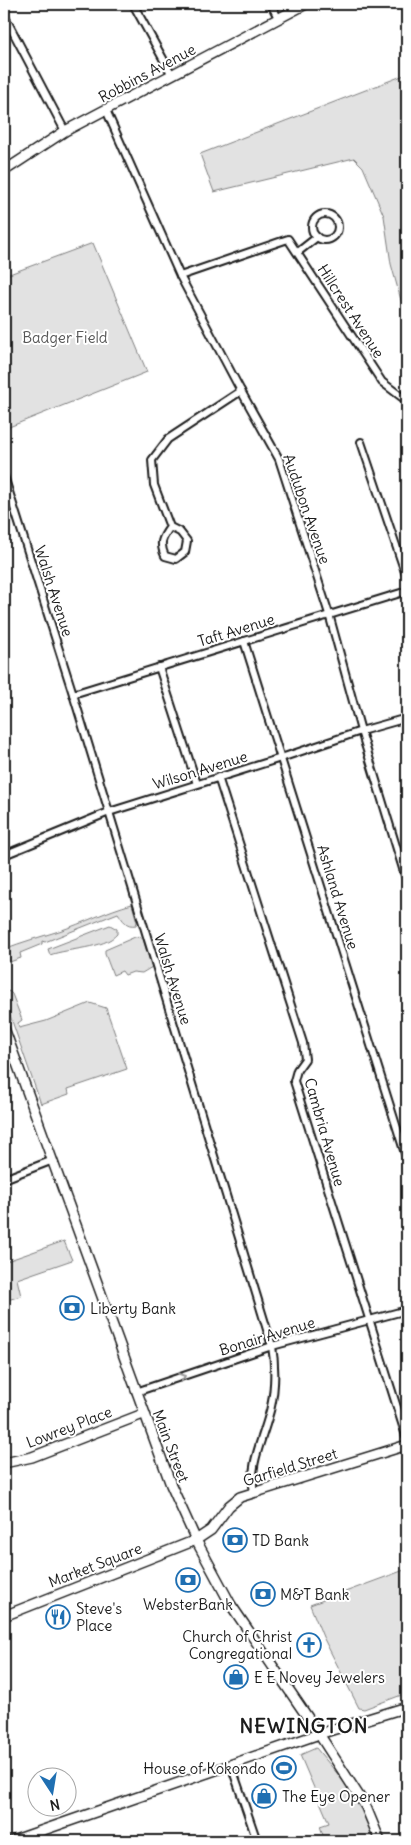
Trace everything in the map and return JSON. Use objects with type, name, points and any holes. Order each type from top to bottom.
[{"type":"main road","name":"Robbins Avenue","points":[[4,171],[65,132],[306,4]]},
{"type":"main road","name":"Main Street","points":[[4,1028],[144,1414],[171,1485],[196,1540],[231,1605],[320,1734],[366,1807],[380,1841]]},
{"type":"main road","name":"Lowrey Place","points":[[4,1463],[32,1457],[144,1414]]},
{"type":"main road","name":"Garfield Street","points":[[196,1540],[212,1530],[233,1502],[254,1493],[407,1445]]},
{"type":"main road","name":"Market Square","points":[[4,1616],[196,1540]]},
{"type":"main road","points":[[12,1841],[320,1734],[407,1707]]},
{"type":"street","points":[[133,4],[172,75]]},
{"type":"street","points":[[271,4],[278,18]]},
{"type":"street","points":[[4,15],[65,132]]},
{"type":"street","name":"Audubon Avenue","points":[[106,110],[180,276],[279,460],[328,614],[407,882]]},
{"type":"street","name":"Hillcrest Avenue","points":[[327,214],[335,218],[338,225],[336,234],[330,239],[317,237],[312,230],[315,218],[319,215],[327,214]]},
{"type":"street","name":"Hillcrest Avenue","points":[[298,252],[317,237]]},
{"type":"street","name":"Hillcrest Avenue","points":[[180,276],[288,239],[382,382],[407,401]]},
{"type":"street","points":[[170,528],[162,537],[161,547],[165,556],[176,559],[185,552],[187,541],[180,532],[170,528],[154,486],[152,460],[168,439],[241,391]]},
{"type":"street","points":[[361,442],[407,578]]},
{"type":"street","name":"Walsh Avenue","points":[[4,476],[73,694],[272,1346],[274,1376],[270,1412],[252,1471],[251,1482],[254,1493]]},
{"type":"street","name":"Taft Avenue","points":[[73,694],[407,591]]},
{"type":"street","name":"Ashland Avenue","points":[[244,641],[407,1160]]},
{"type":"street","points":[[159,667],[197,784]]},
{"type":"street","name":"Wilson Avenue","points":[[4,855],[109,812],[407,718]]},
{"type":"street","name":"Cambria Avenue","points":[[218,777],[303,1043],[305,1059],[297,1070],[294,1081],[407,1439]]},
{"type":"street","points":[[4,1179],[53,1160]]},
{"type":"street","name":"Bonair Avenue","points":[[136,1392],[272,1346],[407,1310]]},
{"type":"street","points":[[231,1765],[257,1841]]},
{"type":"green space","points":[[407,74],[407,322],[391,264],[384,216],[363,167],[354,158],[214,192],[200,154]]},
{"type":"green space","name":"Badger Field","points":[[93,243],[147,372],[4,429],[4,276]]},
{"type":"green space","points":[[132,904],[137,922],[136,925],[127,924],[118,913],[45,942],[42,941],[42,944],[20,953],[21,958],[4,964],[4,949]]},
{"type":"green space","points":[[110,925],[117,929],[117,934],[104,943],[50,955],[48,949]]},
{"type":"green space","points":[[139,936],[143,939],[152,967],[142,973],[133,972],[125,975],[122,971],[113,975],[105,950]]},
{"type":"green space","points":[[9,991],[12,994],[22,1020],[18,1023],[19,1028],[46,1021],[90,1003],[106,1008],[127,1069],[68,1089],[69,1094],[41,1104],[4,998],[4,994]]},
{"type":"green space","points":[[64,1241],[72,1260],[17,1279],[21,1296],[4,1301],[4,1262]]},
{"type":"green space","points":[[407,1569],[407,1693],[364,1709],[359,1708],[323,1637],[310,1605]]},
{"type":"green space","points":[[316,1748],[341,1778],[360,1806],[375,1841],[325,1841],[320,1826],[329,1823],[300,1755]]},
{"type":"place","name":"Liberty Bank","points":[[72,1308]]},
{"type":"place","name":"TD Bank","points":[[235,1540]]},
{"type":"place","name":"WebsterBank","points":[[188,1580]]},
{"type":"place","name":"M&T Bank","points":[[263,1594]]},
{"type":"place","name":"Steve's Place","points":[[58,1617]]},
{"type":"place","name":"Church of Christ Congregational","points":[[309,1645]]},
{"type":"place","name":"E E Novey Jewelers","points":[[236,1677]]},
{"type":"place","name":"House of Kokondo","points":[[284,1768]]},
{"type":"place","name":"The Eye Opener","points":[[264,1796]]},
{"type":"district","name":"NEWINGTON","points":[[304,1725]]}]
